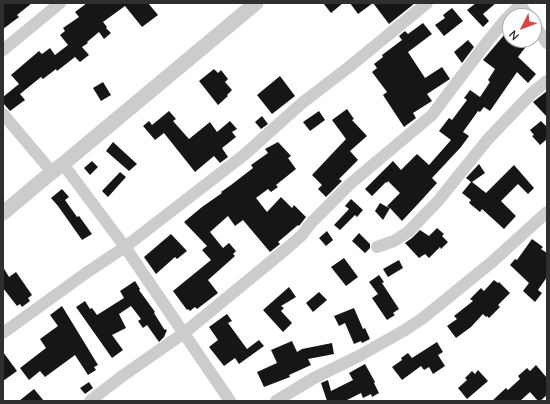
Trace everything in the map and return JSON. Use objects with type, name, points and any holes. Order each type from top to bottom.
[{"type":"street","points":[[3,50],[60,3]]},
{"type":"street","points":[[3,213],[256,3]]},
{"type":"street","points":[[3,333],[86,272],[125,247],[244,155],[302,103],[350,68],[427,3]]},
{"type":"street","points":[[90,401],[121,377],[184,333],[285,250],[302,235],[311,223],[350,184],[432,115],[487,42],[520,4]]},
{"type":"street","points":[[377,247],[408,232],[438,201],[488,140],[533,92],[547,81]]},
{"type":"street","points":[[3,114],[57,168],[125,247],[230,401]]},
{"type":"street","points":[[276,401],[314,378],[360,356],[423,318],[492,262],[547,212]]},
{"type":"building","points":[[3,3],[32,3],[17,15],[19,17],[3,29]]},
{"type":"building","points":[[87,3],[148,3],[158,15],[142,27],[125,6],[103,22],[111,33],[104,39],[99,32],[82,47],[89,55],[80,62],[75,57],[57,71],[56,69],[43,79],[41,77],[20,94],[25,100],[10,111],[3,103],[3,97],[19,84],[11,75],[39,51],[42,54],[50,48],[55,55],[68,45],[60,35],[65,31],[63,28],[79,17],[75,12]]},
{"type":"building","points":[[323,3],[343,3],[331,13]]},
{"type":"building","points":[[350,3],[373,3],[358,14]]},
{"type":"building","points":[[373,3],[415,3],[389,24]]},
{"type":"building","points":[[476,3],[496,3],[483,14],[489,21],[483,27],[467,10]]},
{"type":"building","points":[[452,8],[463,21],[444,36],[435,25],[445,18],[443,15]]},
{"type":"building","points":[[423,23],[432,34],[408,52],[425,78],[442,67],[450,79],[427,94],[432,101],[413,113],[416,118],[404,127],[383,95],[387,92],[372,72],[377,68],[374,64],[383,57],[382,55],[402,40],[399,36],[405,31],[408,34]]},
{"type":"building","points":[[502,37],[502,48],[525,48],[518,57],[536,74],[528,83],[517,72],[490,111],[484,107],[480,112],[478,111],[463,132],[469,136],[461,147],[432,178],[437,183],[402,221],[390,208],[383,220],[375,211],[380,203],[389,208],[387,206],[400,193],[388,181],[372,196],[365,189],[393,161],[401,170],[417,154],[429,165],[451,140],[439,131],[449,118],[452,120],[467,100],[464,98],[470,90],[480,97],[490,82],[488,80],[495,69],[483,60]]},
{"type":"building","points":[[468,40],[474,47],[462,63],[454,52]]},
{"type":"building","points":[[214,69],[218,73],[221,70],[228,79],[225,82],[232,90],[218,105],[199,81]]},
{"type":"building","points":[[280,76],[295,96],[272,114],[257,95]]},
{"type":"building","points":[[103,82],[111,95],[101,101],[93,88]]},
{"type":"building","points":[[547,91],[547,117],[533,102]]},
{"type":"building","points":[[347,109],[354,119],[352,120],[367,136],[350,151],[358,160],[339,179],[342,181],[326,197],[318,189],[322,185],[312,175],[346,139],[332,120]]},
{"type":"building","points":[[169,111],[176,119],[173,121],[189,139],[210,122],[217,132],[230,121],[237,129],[232,132],[236,137],[222,148],[228,157],[220,163],[214,156],[195,172],[164,133],[155,140],[143,126],[149,121],[152,125]]},
{"type":"building","points":[[319,111],[325,120],[310,131],[303,122]]},
{"type":"building","points":[[262,116],[268,124],[261,129],[255,122]]},
{"type":"building","points":[[541,121],[547,127],[547,139],[540,145],[532,136],[534,135],[530,130]]},
{"type":"building","points":[[113,142],[137,164],[129,171],[106,151]]},
{"type":"building","points":[[278,142],[291,156],[288,158],[296,169],[276,185],[278,187],[271,192],[268,189],[256,198],[267,212],[281,197],[292,208],[294,205],[306,217],[299,226],[298,225],[278,242],[280,244],[270,252],[243,220],[235,226],[228,216],[210,232],[223,248],[229,243],[236,251],[233,254],[235,256],[208,280],[218,293],[197,309],[195,307],[190,311],[188,309],[187,310],[173,291],[211,260],[202,250],[207,246],[184,222],[253,168],[251,165],[268,153],[265,149]]},
{"type":"building","points":[[92,161],[98,167],[90,175],[84,168]]},
{"type":"building","points":[[479,164],[485,173],[472,182],[486,193],[514,165],[534,188],[528,194],[518,184],[501,201],[516,216],[504,229],[482,209],[480,212],[469,203],[471,200],[462,193],[471,182],[466,178]]},
{"type":"building","points":[[120,172],[126,177],[108,197],[102,191]]},
{"type":"building","points":[[62,189],[69,197],[65,200],[92,234],[82,240],[51,198]]},
{"type":"building","points":[[351,199],[363,210],[357,217],[355,215],[340,230],[334,225],[349,209],[345,206]]},
{"type":"building","points":[[437,228],[444,234],[442,236],[448,242],[441,249],[440,247],[429,258],[425,254],[419,258],[405,243],[420,230],[429,236]]},
{"type":"building","points":[[327,231],[333,240],[326,246],[319,238]]},
{"type":"building","points":[[359,233],[370,244],[370,248],[365,253],[352,241]]},
{"type":"building","points":[[171,234],[187,251],[177,259],[175,257],[156,274],[144,257]]},
{"type":"building","points":[[532,239],[543,247],[541,249],[547,253],[547,277],[538,290],[542,293],[535,302],[523,291],[529,283],[510,265],[515,259],[517,260]]},
{"type":"building","points":[[344,258],[358,277],[346,286],[331,267]]},
{"type":"building","points":[[399,260],[403,268],[388,277],[383,269]]},
{"type":"building","points":[[3,267],[9,277],[16,272],[32,295],[28,298],[30,301],[22,307],[20,304],[17,306],[3,288]]},
{"type":"building","points":[[379,275],[384,282],[382,283],[399,309],[393,313],[395,315],[387,320],[372,298],[378,294],[369,282]]},
{"type":"building","points":[[494,280],[498,283],[499,282],[510,293],[498,305],[500,307],[489,318],[483,314],[471,327],[456,338],[447,326],[457,319],[454,316],[473,301],[470,299],[481,288],[484,291]]},
{"type":"building","points":[[135,281],[140,289],[139,290],[155,312],[154,313],[164,329],[167,330],[164,337],[159,342],[147,325],[143,328],[138,321],[141,319],[131,306],[119,314],[126,328],[112,335],[123,350],[112,358],[76,307],[85,301],[90,309],[92,308],[97,315],[124,298],[120,291]]},
{"type":"building","points":[[289,287],[296,297],[281,306],[284,308],[281,311],[292,323],[283,332],[263,310]]},
{"type":"building","points":[[319,292],[327,300],[313,312],[306,303]]},
{"type":"building","points":[[62,306],[98,365],[94,367],[96,370],[88,375],[75,355],[45,377],[40,371],[29,380],[20,368],[46,348],[40,339],[58,326],[50,315]]},
{"type":"building","points":[[354,308],[363,329],[365,328],[370,339],[362,343],[361,341],[354,344],[345,323],[339,326],[334,316]]},
{"type":"building","points":[[227,314],[232,321],[228,323],[247,349],[259,340],[264,346],[239,364],[235,358],[224,366],[209,347],[218,340],[209,327]]},
{"type":"building","points":[[292,341],[297,352],[302,349],[332,343],[334,354],[308,359],[311,365],[289,375],[290,377],[264,387],[257,372],[277,363],[271,350]]},
{"type":"building","points":[[437,342],[443,352],[438,355],[445,366],[433,374],[429,367],[424,370],[421,366],[402,380],[392,367],[402,360],[401,358],[408,353],[412,358]]},
{"type":"building","points":[[3,352],[17,371],[3,381]]},
{"type":"building","points":[[365,364],[379,393],[372,397],[371,394],[363,398],[361,393],[345,401],[327,401],[321,383],[328,380],[331,391],[353,380],[349,373]]},
{"type":"building","points":[[536,365],[547,378],[547,395],[540,401],[538,401],[530,392],[520,401],[492,401],[506,388],[508,390],[520,379],[518,376],[527,368],[530,371]]},
{"type":"building","points":[[478,370],[488,381],[467,399],[458,388],[467,380],[465,378],[472,371],[475,374]]},
{"type":"building","points":[[89,382],[93,388],[85,394],[80,388]]},
{"type":"building","points":[[34,389],[44,401],[19,401]]}]
